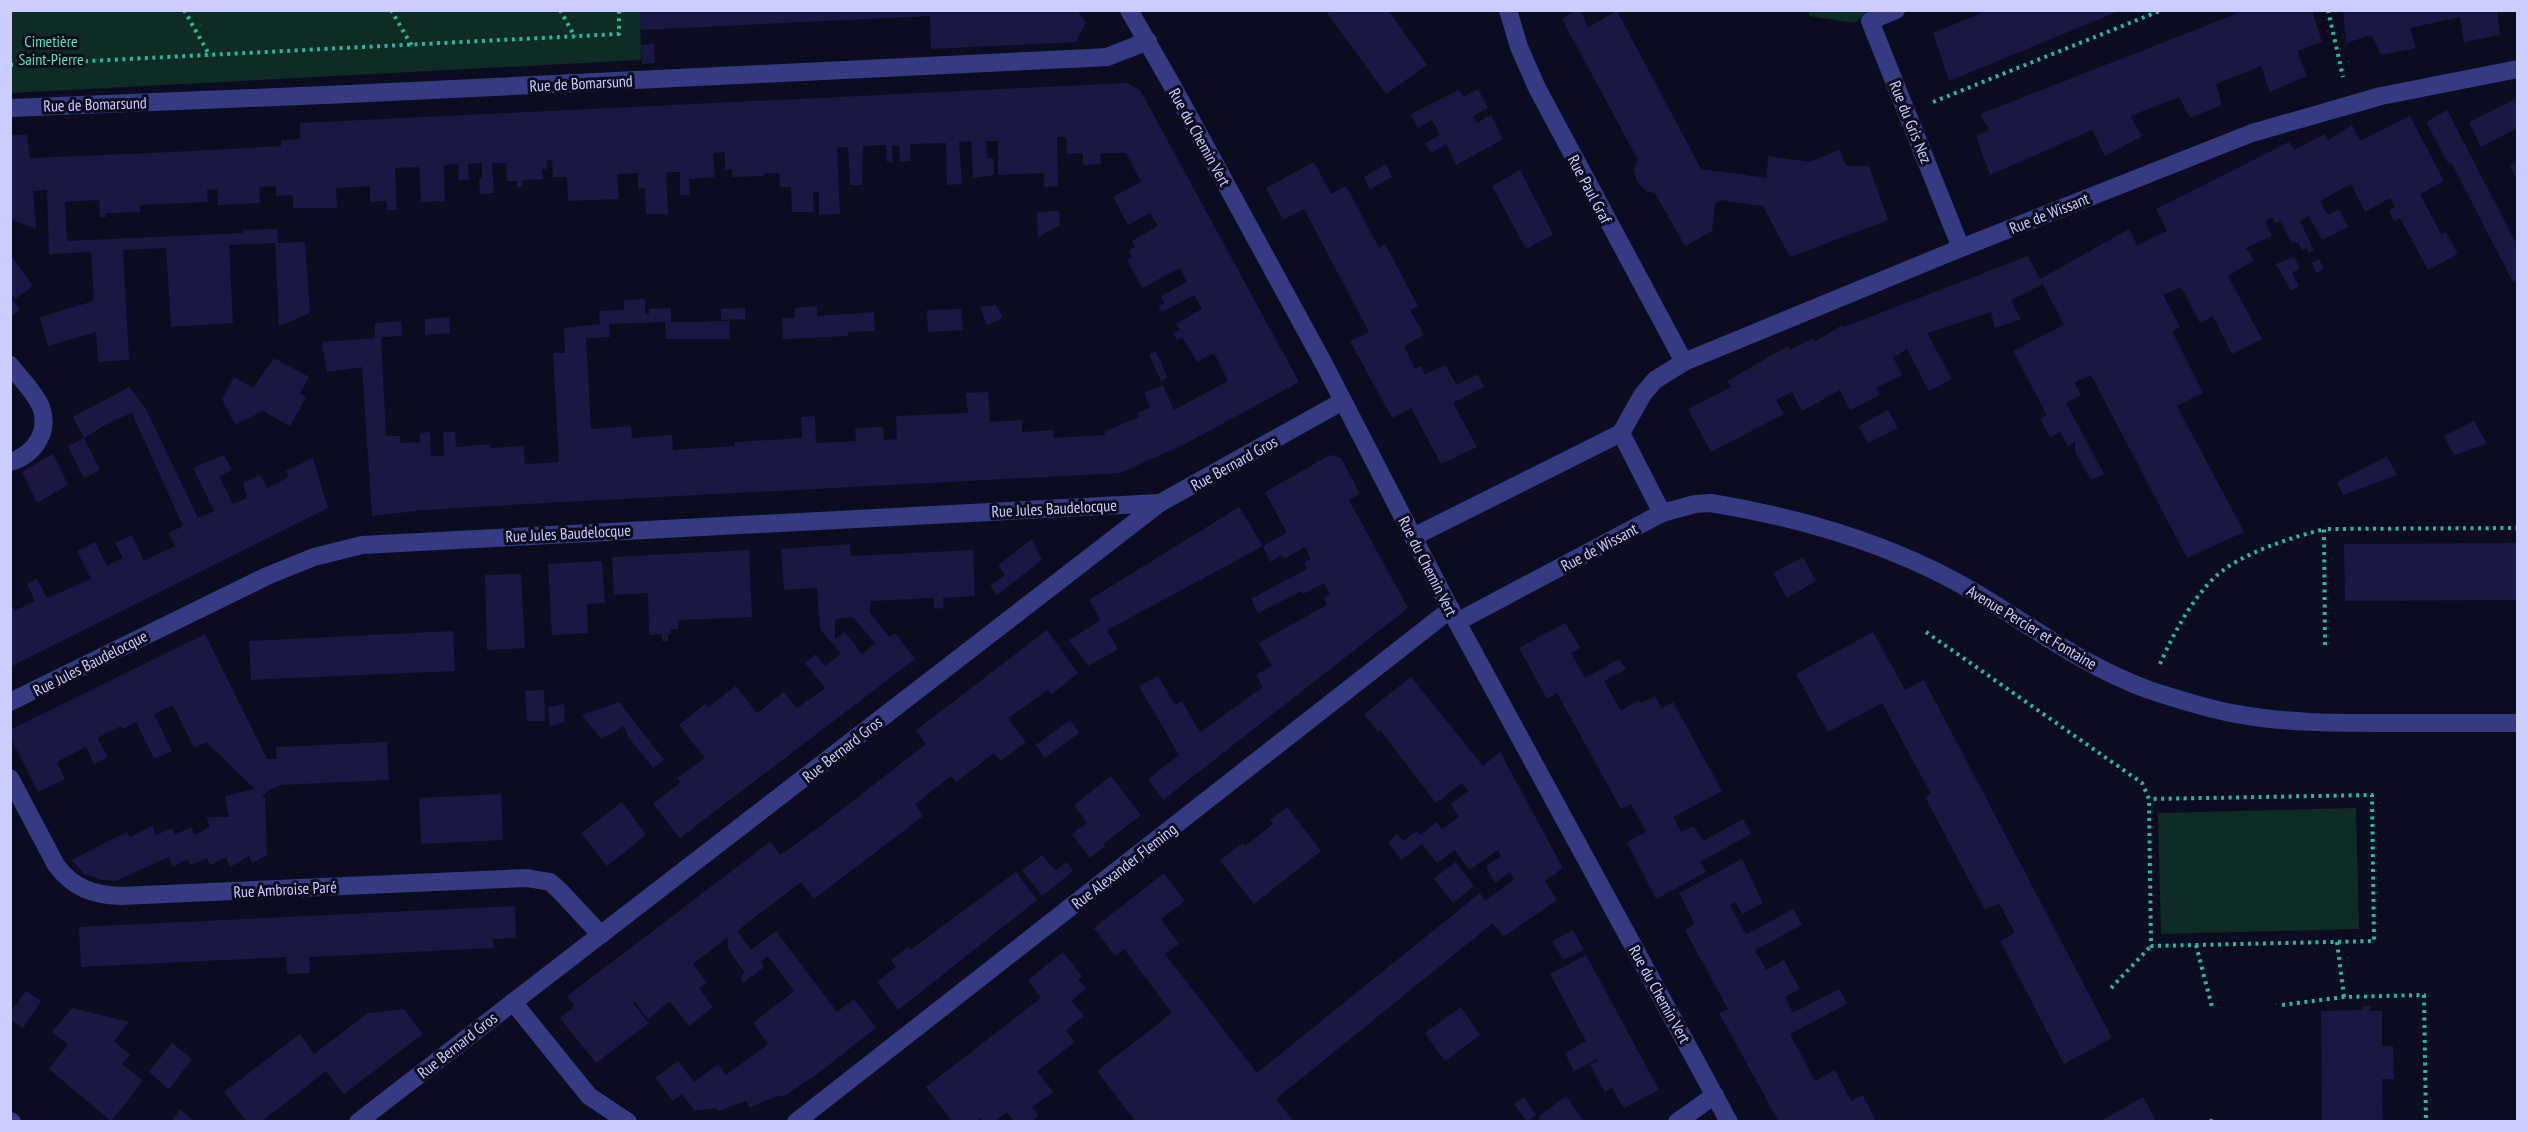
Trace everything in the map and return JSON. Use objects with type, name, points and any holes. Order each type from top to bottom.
[{"type":"street","name":"Rue du Chemin Vert","points":[[1129,10],[1343,401],[1454,615],[1729,1122]]},
{"type":"street","name":"Rue Paul Graf","points":[[1508,10],[1519,48],[1537,88],[1684,362]]},
{"type":"street","name":"Rue du Gris Nez","points":[[1896,10],[1870,21],[1961,248]]},
{"type":"street","name":"Rue de Bomarsund","points":[[10,108],[1107,57],[1148,41]]},
{"type":"street","name":"Rue de Wissant","points":[[1621,433],[1643,394],[1655,380],[1684,362],[1961,248],[2221,145],[2308,115],[2349,104],[2517,69]]},
{"type":"street","points":[[10,365],[41,406],[43,425],[38,442],[33,449],[10,462]]},
{"type":"street","name":"Rue Bernard Gros","points":[[358,1122],[1160,503],[1343,401]]},
{"type":"street","points":[[1413,537],[1621,433],[1662,513]]},
{"type":"street","name":"Rue Jules Baudelocque","points":[[10,702],[267,576],[314,557],[362,545],[1160,503]]},
{"type":"street","name":"Avenue Percier et Fontaine","points":[[1662,513],[1695,504],[1711,503],[1858,538],[1928,567],[1976,593],[2083,660],[2149,689],[2237,714],[2314,723],[2517,723]]},
{"type":"street","name":"Rue de Wissant","points":[[1454,615],[1662,513]]},
{"type":"street","name":"Rue Alexander Fleming","points":[[796,1122],[1454,615]]},
{"type":"street","name":"Rue Ambroise Paré","points":[[10,778],[56,865],[76,886],[90,892],[121,896],[527,878],[550,882],[601,935]]},
{"type":"street","points":[[513,1002],[589,1096],[628,1122]]},
{"type":"street","points":[[1677,1122],[1715,1095]]},
{"type":"path","points":[[184,10],[210,56]]},
{"type":"path","points":[[392,10],[412,46]]},
{"type":"path","points":[[560,10],[575,37]]},
{"type":"path","points":[[10,65],[620,34],[619,10]]},
{"type":"path","points":[[1907,112],[2162,10]]},
{"type":"path","points":[[2328,10],[2349,104]]},
{"type":"path","points":[[2149,689],[2169,644],[2198,596],[2228,567],[2283,540],[2324,529],[2517,528]]},
{"type":"path","points":[[2324,529],[2325,645]]},
{"type":"path","points":[[1926,632],[2142,783],[2149,799],[2151,946],[2111,988]]},
{"type":"path","points":[[2149,799],[2372,795],[2374,941],[2151,946]]},
{"type":"path","points":[[2337,942],[2344,997]]},
{"type":"path","points":[[2196,945],[2212,1007]]},
{"type":"path","points":[[2282,1005],[2344,997],[2424,995],[2426,1122]]},
{"type":"green space","points":[[1809,10],[1867,11],[1855,23],[1809,16]]},
{"type":"green space","name":"Cimetière Saint-Pierre","points":[[11,11],[640,11],[641,60],[11,93]]},
{"type":"green space","points":[[2356,808],[2359,929],[2161,934],[2158,813]]},
{"type":"building","points":[[640,10],[1077,10],[1086,23],[1076,42],[931,49],[930,16],[640,30]]},
{"type":"building","points":[[1325,10],[1388,10],[1427,65],[1386,94]]},
{"type":"building","points":[[1580,10],[1588,27],[1617,11],[1701,169],[1767,178],[1768,156],[1809,162],[1839,150],[1846,166],[1869,166],[1888,220],[1790,257],[1763,206],[1721,200],[1715,204],[1712,231],[1685,246],[1655,193],[1646,191],[1637,182],[1634,169],[1638,160],[1562,19]]},
{"type":"building","points":[[1989,10],[2119,11],[1949,81],[1933,33]]},
{"type":"building","points":[[2246,10],[2312,10],[2322,42],[2297,51],[2307,76],[2270,92],[2261,66],[2216,84],[2222,105],[2190,118],[2179,97],[2130,116],[2142,136],[2105,156],[2092,130],[1990,175],[1976,136],[1989,130],[1980,114]]},
{"type":"building","points":[[2343,10],[2497,10],[2500,35],[2464,42],[2460,17],[2410,28],[2416,48],[2381,55],[2372,35],[2346,43]]},
{"type":"building","points":[[654,44],[655,63],[642,64],[641,45]]},
{"type":"building","points":[[1127,83],[1140,90],[1299,382],[1185,444],[1120,473],[527,504],[424,510],[372,516],[362,367],[327,372],[322,342],[375,338],[375,323],[401,321],[402,336],[381,337],[386,436],[400,436],[400,443],[420,442],[420,433],[430,432],[431,456],[444,456],[443,432],[455,432],[456,447],[490,444],[490,448],[524,446],[525,464],[559,462],[553,353],[565,353],[564,328],[600,324],[599,311],[624,310],[624,300],[645,299],[645,314],[649,314],[649,309],[671,308],[671,322],[729,321],[730,339],[666,339],[665,322],[609,324],[610,337],[586,338],[591,429],[631,426],[632,438],[672,435],[673,450],[735,446],[735,442],[802,438],[801,417],[815,416],[816,443],[856,441],[855,428],[883,427],[884,440],[897,439],[896,416],[968,413],[966,393],[988,392],[990,422],[1022,420],[1022,432],[1053,430],[1053,438],[1106,435],[1104,432],[1139,417],[1137,413],[1150,408],[1144,393],[1163,385],[1174,410],[1228,381],[1214,353],[1197,362],[1182,337],[1177,340],[1173,333],[1180,330],[1176,324],[1202,309],[1194,295],[1162,312],[1158,306],[1165,303],[1161,296],[1187,282],[1180,268],[1142,288],[1127,260],[1132,257],[1129,250],[1135,247],[1132,241],[1158,226],[1150,213],[1128,225],[1113,197],[1141,182],[1126,153],[1100,153],[1101,164],[1083,165],[1083,153],[1067,154],[1066,137],[1057,137],[1058,186],[1044,187],[1044,173],[998,175],[998,141],[986,141],[987,158],[993,158],[994,175],[973,178],[971,141],[959,142],[962,184],[947,185],[946,143],[910,144],[911,161],[900,162],[899,145],[892,145],[893,163],[887,162],[886,145],[863,146],[862,185],[850,185],[848,147],[837,148],[840,214],[819,215],[819,192],[813,192],[814,212],[792,212],[791,187],[780,187],[779,173],[764,173],[765,176],[732,177],[732,169],[725,170],[725,152],[713,153],[715,177],[689,179],[690,195],[680,195],[680,172],[666,172],[668,214],[646,214],[645,188],[638,189],[638,173],[617,174],[619,199],[568,201],[567,177],[553,177],[552,160],[546,161],[547,169],[542,169],[543,179],[522,180],[522,187],[517,187],[517,181],[507,181],[506,163],[492,163],[494,193],[480,194],[479,179],[482,179],[482,163],[468,164],[469,179],[459,181],[458,164],[444,165],[445,201],[421,202],[419,167],[395,168],[397,210],[387,210],[386,201],[370,202],[370,186],[336,188],[337,208],[293,208],[293,195],[276,196],[276,186],[259,187],[260,203],[218,205],[217,189],[207,190],[208,202],[140,205],[140,212],[106,213],[106,217],[100,217],[99,200],[65,202],[67,241],[243,233],[243,230],[277,229],[278,243],[305,242],[310,313],[279,326],[275,243],[229,245],[233,323],[171,327],[166,248],[123,250],[129,360],[98,362],[96,332],[48,346],[40,317],[94,301],[91,252],[49,254],[47,190],[33,191],[36,229],[10,219],[10,135],[27,135],[30,158],[172,152],[281,146],[281,140],[300,139],[300,123]]},
{"type":"building","points":[[1478,89],[1488,108],[1473,116],[1477,123],[1491,115],[1503,139],[1456,165],[1446,144],[1431,153],[1425,143],[1440,135],[1432,120],[1418,128],[1411,114],[1459,90],[1463,97]]},
{"type":"building","points":[[2517,98],[2517,128],[2481,147],[2469,122]]},
{"type":"building","points":[[2447,110],[2517,245],[2517,280],[2513,282],[2451,162],[2448,163],[2426,122]]},
{"type":"building","points":[[2410,116],[2444,181],[2420,194],[2441,234],[2446,232],[2458,254],[2428,270],[2400,218],[2394,221],[2389,210],[2395,207],[2390,198],[2365,212],[2351,184],[2320,201],[2328,215],[2339,209],[2348,227],[2322,240],[2309,216],[2300,221],[2314,250],[2308,253],[2307,248],[2302,250],[2299,243],[2291,242],[2280,221],[2275,223],[2273,217],[2265,221],[2272,236],[2246,248],[2254,260],[2228,276],[2262,339],[2232,354],[2213,316],[2200,323],[2181,287],[2163,295],[2180,327],[2172,331],[2203,393],[2177,406],[2244,532],[2187,558],[2091,375],[2074,383],[2081,395],[2066,403],[2104,474],[2091,480],[2075,452],[2075,442],[2068,446],[2060,432],[2050,437],[2040,419],[2047,415],[2013,351],[2064,325],[2043,284],[2011,300],[2021,319],[1995,328],[1991,312],[1927,333],[1952,379],[1929,391],[1907,349],[1893,357],[1902,375],[1876,388],[1880,395],[1850,410],[1840,390],[1802,411],[1792,392],[1776,400],[1784,414],[1711,452],[1688,409],[1731,387],[1727,381],[1788,346],[1790,350],[1813,338],[1815,342],[1842,325],[1844,327],[2028,256],[2040,279],[2129,229],[2137,245],[2167,231],[2156,209],[2289,142],[2294,150],[2325,134],[2328,140],[2352,125],[2360,141]]},
{"type":"building","points":[[1314,162],[1331,194],[1346,186],[1379,248],[1385,244],[1418,306],[1410,310],[1424,335],[1404,346],[1415,369],[1422,366],[1425,375],[1445,365],[1457,385],[1478,374],[1484,387],[1453,403],[1477,447],[1441,464],[1411,408],[1392,418],[1350,341],[1369,332],[1304,209],[1283,220],[1266,188]]},
{"type":"building","points":[[2517,162],[2517,180],[2510,165]]},
{"type":"building","points":[[1386,164],[1392,177],[1370,189],[1364,177]]},
{"type":"building","points":[[1520,170],[1553,234],[1526,249],[1492,186]]},
{"type":"building","points":[[1059,211],[1060,225],[1038,237],[1037,212]]},
{"type":"building","points":[[10,254],[33,286],[15,299],[10,293]]},
{"type":"building","points":[[2294,257],[2300,268],[2292,273],[2299,286],[2291,291],[2276,264]]},
{"type":"building","points":[[2319,259],[2324,269],[2316,273],[2312,263]]},
{"type":"building","points":[[10,296],[20,310],[10,317]]},
{"type":"building","points":[[996,305],[1003,318],[987,325],[980,307]]},
{"type":"building","points":[[817,306],[817,316],[874,312],[875,331],[848,332],[848,336],[783,339],[782,318],[795,318],[795,308]]},
{"type":"building","points":[[745,308],[745,319],[721,320],[721,309]]},
{"type":"building","points":[[961,309],[963,330],[928,332],[927,310]]},
{"type":"building","points":[[449,317],[450,333],[425,335],[425,319]]},
{"type":"building","points":[[1156,351],[1167,377],[1161,381],[1149,355]]},
{"type":"building","points":[[274,358],[309,377],[300,393],[306,397],[290,426],[263,411],[235,425],[222,399],[234,377],[253,388]]},
{"type":"building","points":[[129,387],[145,407],[198,518],[214,511],[193,468],[224,455],[232,470],[219,476],[233,504],[247,498],[243,483],[260,475],[267,488],[289,477],[286,471],[313,458],[328,508],[10,667],[10,602],[15,611],[35,601],[27,584],[37,579],[47,598],[91,579],[77,551],[95,542],[107,566],[123,558],[115,543],[132,535],[144,561],[175,546],[168,533],[183,526],[132,413],[112,421],[84,438],[73,417]]},
{"type":"building","points":[[1888,410],[1898,428],[1868,443],[1859,426]]},
{"type":"building","points":[[2474,421],[2487,444],[2454,455],[2444,436]]},
{"type":"building","points":[[84,438],[100,470],[84,478],[68,446]]},
{"type":"building","points":[[53,454],[68,485],[37,503],[22,472]]},
{"type":"building","points":[[1330,455],[1341,458],[1360,494],[1349,500],[1408,608],[1163,800],[1148,779],[1179,755],[1139,686],[1158,676],[1175,705],[1182,701],[1200,732],[1263,687],[1256,675],[1272,666],[1259,643],[1327,605],[1324,598],[1330,595],[1324,583],[1303,594],[1301,591],[1258,613],[1251,599],[1307,569],[1304,562],[1311,559],[1305,547],[1284,559],[1282,555],[1270,562],[1263,546],[1287,533],[1265,492]]},
{"type":"building","points":[[2387,456],[2397,475],[2343,495],[2337,482]]},
{"type":"building","points":[[1239,507],[1263,546],[1107,630],[1118,649],[1088,666],[1069,640],[1101,620],[1089,600]]},
{"type":"building","points":[[1032,539],[1042,560],[997,595],[990,586],[1005,575],[998,565]]},
{"type":"building","points":[[2517,543],[2517,600],[2345,601],[2344,544]]},
{"type":"building","points":[[850,544],[851,556],[973,550],[975,596],[943,598],[944,608],[934,609],[934,598],[871,601],[870,613],[889,637],[895,633],[915,659],[680,838],[653,804],[681,782],[677,778],[705,758],[679,725],[706,703],[708,707],[736,686],[757,713],[784,692],[797,708],[825,688],[805,663],[816,654],[825,666],[841,654],[820,629],[817,588],[784,590],[781,549]],"holes":[[[853,617],[875,643],[862,654],[845,632],[835,639],[835,619]]]},
{"type":"building","points":[[749,550],[752,617],[678,620],[678,629],[671,629],[668,641],[662,641],[662,634],[649,635],[648,593],[614,595],[612,557]]},
{"type":"building","points":[[1803,557],[1816,581],[1787,598],[1773,573]]},
{"type":"building","points":[[602,561],[605,603],[587,604],[588,633],[552,635],[548,564]]},
{"type":"building","points":[[521,574],[525,648],[487,650],[485,575]]},
{"type":"building","points":[[1565,623],[1580,648],[1571,653],[1585,678],[1619,659],[1626,669],[1604,681],[1621,711],[1639,700],[1641,703],[1655,696],[1662,708],[1673,702],[1722,791],[1673,817],[1681,832],[1694,826],[1703,841],[1743,819],[1751,834],[1700,862],[1706,872],[1656,899],[1627,842],[1646,832],[1631,804],[1621,809],[1557,693],[1547,699],[1519,648]]},
{"type":"building","points":[[1047,630],[1078,673],[1051,695],[1048,690],[1008,718],[1026,742],[1001,761],[994,753],[956,782],[951,776],[915,804],[923,816],[814,899],[801,882],[737,931],[751,950],[776,931],[837,1012],[854,999],[876,1028],[817,1074],[782,1097],[780,1095],[750,1107],[746,1101],[718,1111],[716,1108],[695,1111],[682,1094],[673,1101],[655,1078],[678,1061],[694,1082],[718,1064],[726,1075],[768,1044],[753,1023],[794,991],[768,956],[761,962],[764,967],[743,983],[740,977],[745,973],[728,949],[727,938],[693,964],[707,983],[699,988],[713,1007],[689,1026],[670,1001],[648,1019],[635,1002],[633,1003],[649,1023],[596,1063],[560,1018],[575,1006],[567,996],[770,842],[780,855],[818,828],[926,744],[916,730]]},
{"type":"building","points":[[453,631],[455,671],[251,680],[249,641]]},
{"type":"building","points":[[1873,632],[1905,690],[1924,680],[2112,1038],[2064,1064],[2000,941],[2015,933],[1999,903],[1985,910],[1925,797],[1931,794],[1882,703],[1828,732],[1796,674]]},
{"type":"building","points":[[205,634],[267,759],[277,759],[276,747],[387,742],[389,780],[280,785],[271,789],[262,796],[265,797],[267,855],[252,863],[249,856],[230,867],[226,857],[210,865],[207,858],[191,865],[187,859],[173,867],[168,857],[116,881],[102,880],[84,874],[72,860],[127,832],[130,837],[152,826],[156,835],[172,828],[175,835],[191,827],[195,835],[210,827],[206,817],[229,817],[225,796],[255,789],[206,742],[194,748],[173,705],[154,714],[172,751],[154,759],[136,722],[122,729],[121,726],[97,738],[108,757],[94,764],[86,747],[57,762],[65,779],[38,792],[10,737],[10,730]]},
{"type":"building","points":[[1411,677],[1483,766],[1500,752],[1563,868],[1545,881],[1557,900],[1503,937],[1493,923],[1276,1099],[1294,1122],[1136,1122],[1097,1071],[1172,1013],[1124,949],[1115,956],[1094,928],[1164,873],[1185,901],[1161,919],[1179,944],[1165,954],[1257,1073],[1480,893],[1485,901],[1514,880],[1510,872],[1495,883],[1486,866],[1501,856],[1498,850],[1469,870],[1455,850],[1437,863],[1422,844],[1401,860],[1388,842],[1397,834],[1403,841],[1417,831],[1420,835],[1437,822],[1442,829],[1459,817],[1451,804],[1468,791],[1462,783],[1436,803],[1380,730],[1378,732],[1364,714]]},
{"type":"building","points":[[544,690],[545,721],[527,721],[525,691]]},
{"type":"building","points":[[619,702],[664,760],[653,768],[629,738],[624,726],[601,739],[582,715]]},
{"type":"building","points":[[564,704],[565,721],[550,727],[548,707]]},
{"type":"building","points":[[1070,720],[1079,733],[1045,758],[1036,745]]},
{"type":"building","points":[[1111,776],[1141,815],[1103,844],[1105,846],[1090,858],[1072,834],[1087,823],[1074,805]]},
{"type":"building","points":[[501,794],[503,840],[421,844],[419,798]]},
{"type":"building","points":[[622,802],[646,835],[607,866],[581,833]]},
{"type":"building","points":[[1287,807],[1321,851],[1254,904],[1220,860],[1243,843],[1245,846],[1273,824],[1270,820]]},
{"type":"building","points":[[1042,855],[1055,871],[1067,862],[1073,871],[1042,896],[1022,870]]},
{"type":"building","points":[[1742,859],[1763,903],[1742,914],[1735,902],[1730,905],[1746,935],[1793,909],[1802,925],[1755,950],[1766,970],[1784,960],[1800,989],[1785,997],[1793,1013],[1839,989],[1847,1004],[1790,1034],[1815,1081],[1835,1070],[1851,1101],[1863,1095],[1876,1122],[1779,1122],[1719,1013],[1728,1009],[1685,930],[1695,924],[1679,893]]},
{"type":"building","points":[[1456,862],[1474,886],[1453,903],[1434,878]]},
{"type":"building","points":[[1016,872],[1037,900],[898,1010],[877,982],[896,967],[891,960],[908,947],[910,950]]},
{"type":"building","points":[[515,906],[516,938],[493,939],[494,948],[309,957],[310,973],[287,974],[286,957],[81,967],[79,927]]},
{"type":"building","points":[[1573,930],[1584,950],[1563,960],[1552,941]]},
{"type":"building","points":[[1063,952],[1082,976],[1078,979],[1086,989],[1071,1001],[1084,1016],[1066,1030],[1075,1042],[1037,1071],[1053,1092],[1032,1107],[1039,1115],[1031,1122],[1014,1122],[1007,1112],[994,1122],[982,1122],[980,1118],[975,1122],[952,1122],[926,1087],[1041,998],[1028,980]]},
{"type":"building","points":[[1586,955],[1659,1090],[1624,1108],[1612,1088],[1605,1092],[1590,1065],[1597,1059],[1574,1071],[1565,1053],[1586,1041],[1550,974]]},
{"type":"building","points":[[26,991],[41,1001],[23,1028],[10,1019],[10,1013]]},
{"type":"building","points":[[2363,1006],[2371,1006],[2370,1011],[2382,1011],[2382,1046],[2393,1046],[2394,1079],[2382,1079],[2383,1122],[2322,1122],[2321,1011],[2363,1010]]},
{"type":"building","points":[[1461,1007],[1480,1035],[1445,1061],[1425,1033]]},
{"type":"building","points":[[72,1008],[129,1022],[114,1041],[130,1055],[122,1064],[143,1081],[111,1121],[49,1069],[68,1045],[52,1032]]},
{"type":"building","points":[[404,1009],[423,1034],[344,1094],[326,1071],[261,1122],[247,1122],[224,1092],[300,1034],[314,1054],[368,1013]]},
{"type":"building","points":[[172,1043],[192,1059],[169,1089],[149,1072]]},
{"type":"building","points":[[1566,1096],[1584,1122],[1541,1122],[1538,1117]]},
{"type":"building","points":[[1524,1097],[1536,1115],[1527,1122],[1514,1104]]},
{"type":"building","points":[[2143,1097],[2156,1122],[2099,1122]]},
{"type":"building","points":[[180,1109],[196,1122],[171,1122]]}]
